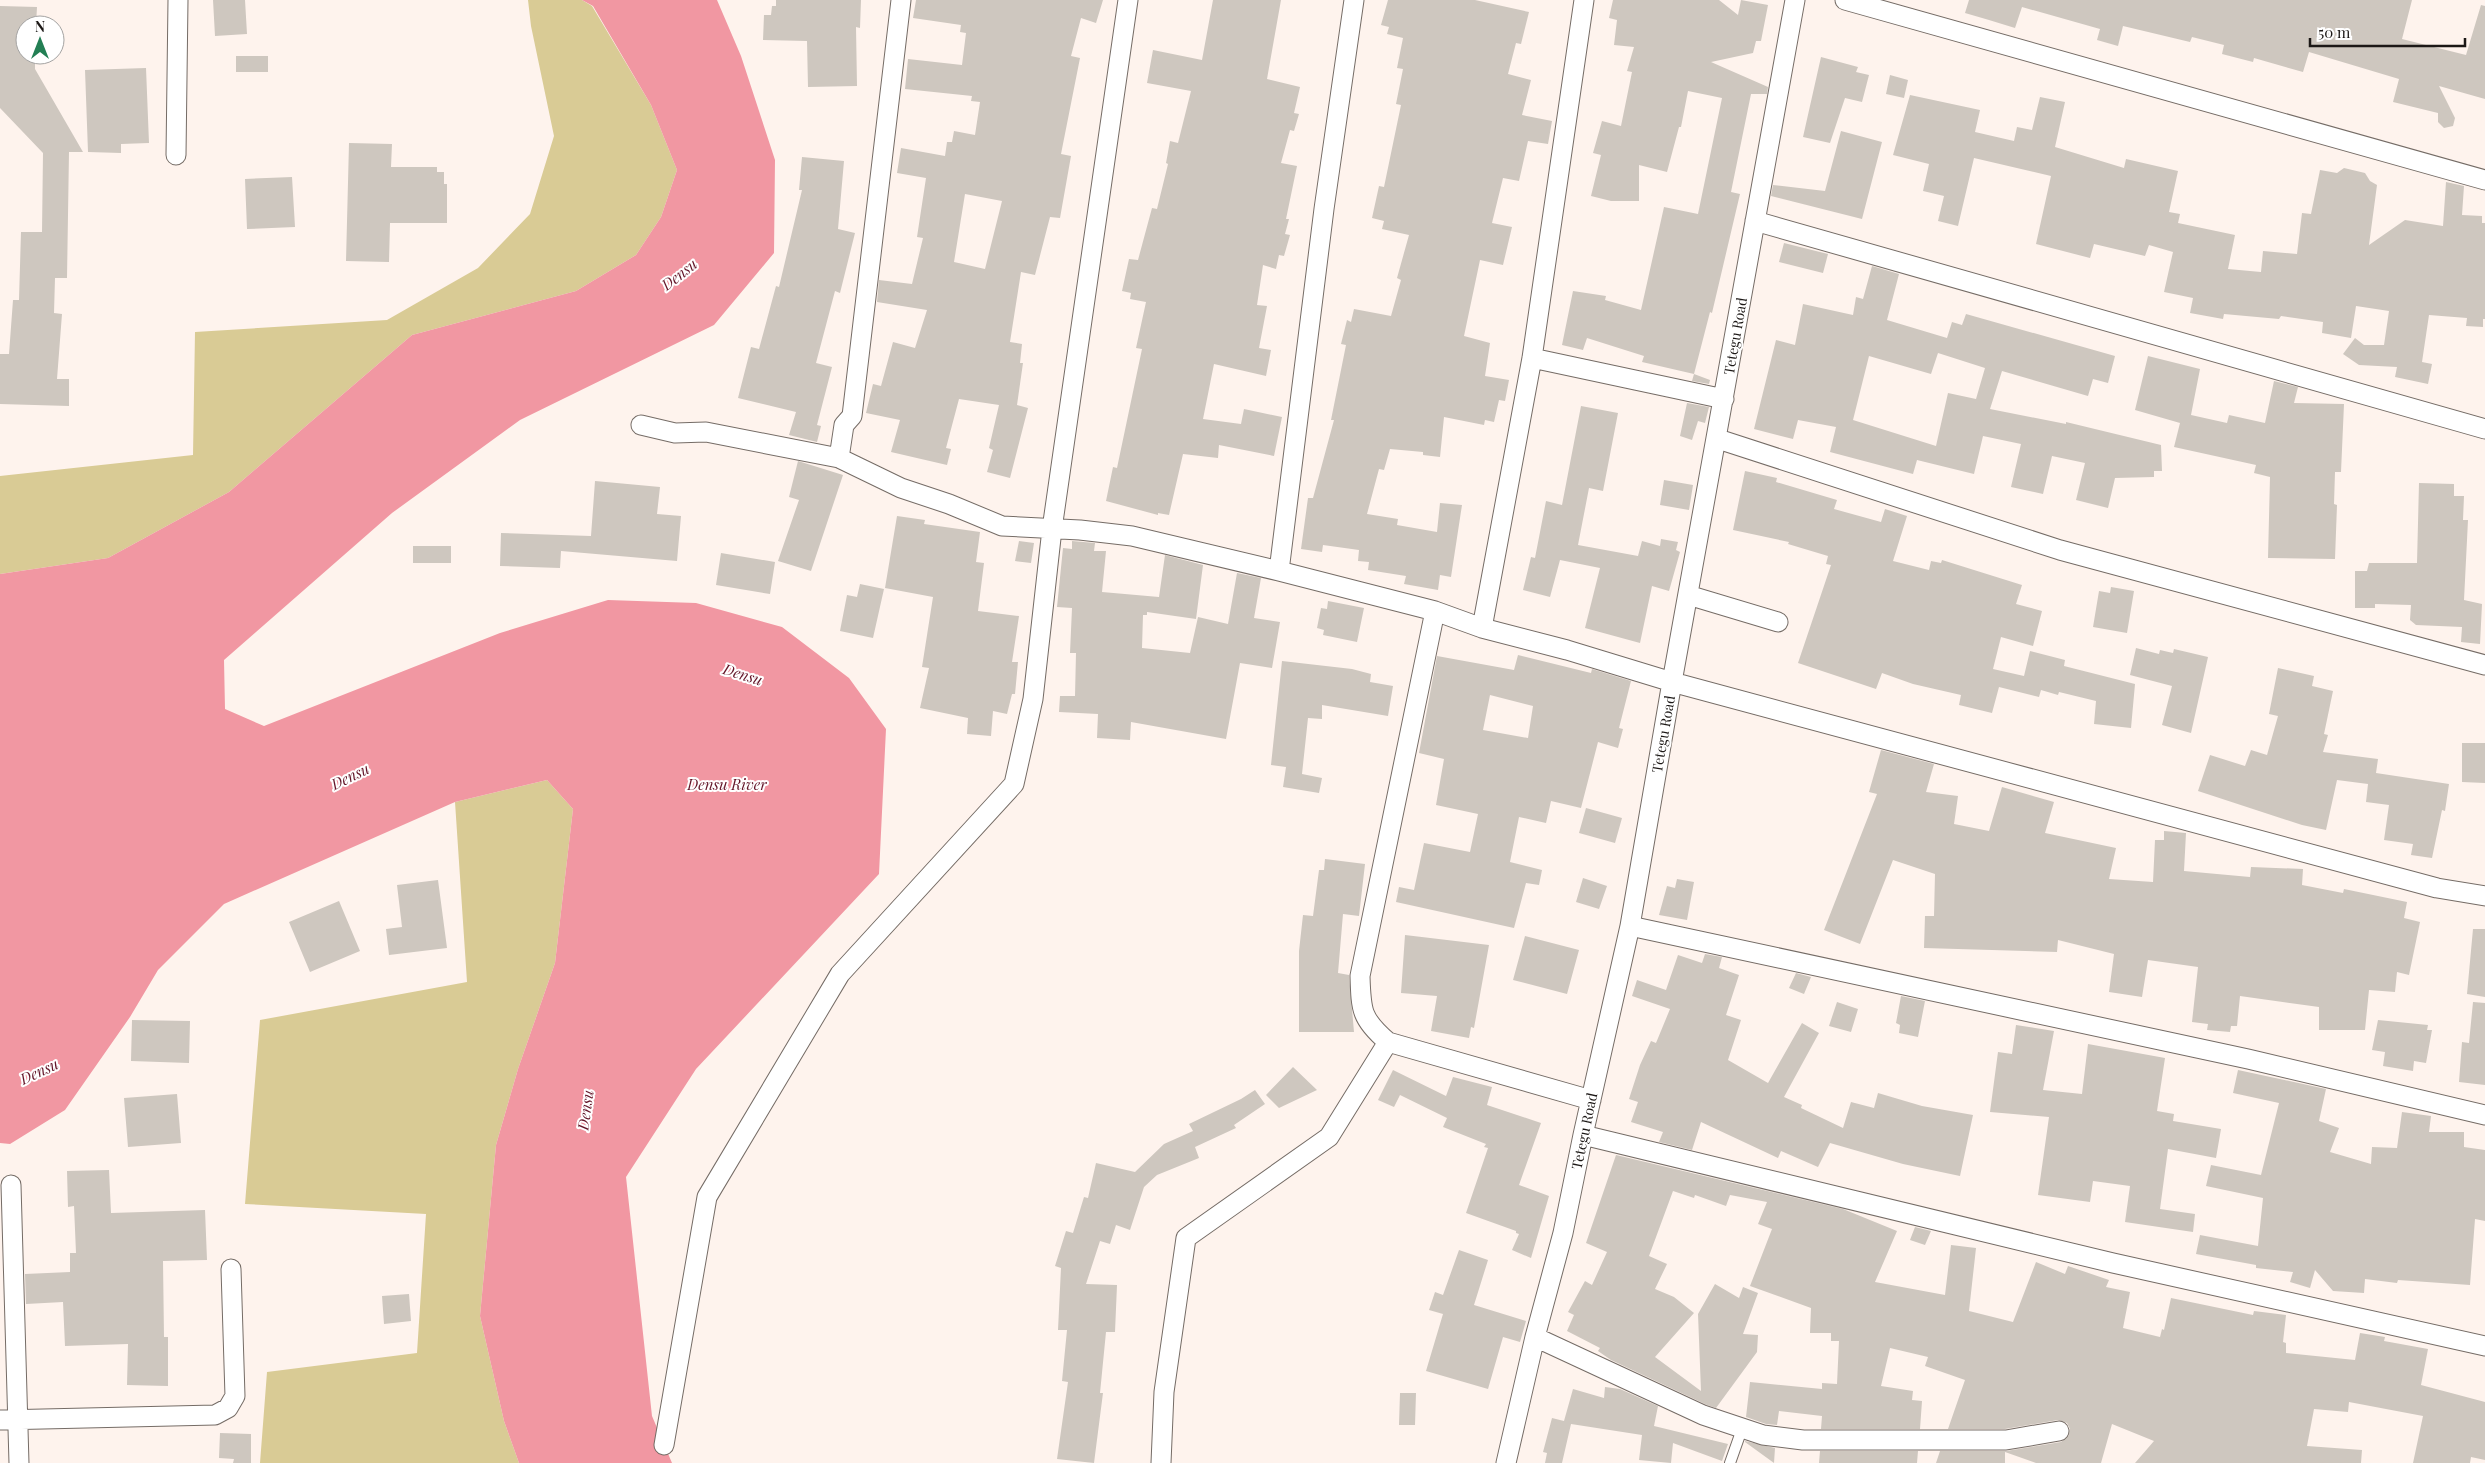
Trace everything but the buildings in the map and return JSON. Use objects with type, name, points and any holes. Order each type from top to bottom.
[{"type":"street","points":[[176,155],[178,0]]},
{"type":"street","points":[[839,458],[844,425],[852,416],[901,0]]},
{"type":"street","points":[[664,1445],[707,1197],[840,974],[1014,784],[1034,699],[1052,529],[1128,0]]},
{"type":"street","points":[[1279,571],[1324,209],[1354,0]]},
{"type":"street","points":[[1482,628],[1532,358],[1584,0]]},
{"type":"street","name":"Tetegu Road","points":[[1506,1463],[1535,1337],[1563,1233],[1630,926],[1672,682],[1718,439],[1755,221],[1796,0]]},
{"type":"street","points":[[1845,0],[2485,180]]},
{"type":"street","points":[[1755,221],[2485,429]]},
{"type":"street","points":[[1532,358],[1724,399]]},
{"type":"street","points":[[641,425],[674,433],[706,432],[839,458],[901,488],[949,504],[1002,526],[1132,536],[1279,571],[1435,611],[1482,628],[1567,650],[1672,682],[2379,873],[2437,888],[2485,896]]},
{"type":"street","points":[[1718,439],[2060,550],[2485,664]]},
{"type":"street","points":[[1688,595],[1778,622]]},
{"type":"street","points":[[1435,611],[1360,976],[1361,1007],[1370,1027],[1388,1042],[1591,1100]]},
{"type":"street","points":[[1630,926],[2248,1059],[2485,1115]]},
{"type":"street","points":[[1161,1463],[1164,1392],[1186,1238],[1329,1137],[1388,1042]]},
{"type":"street","points":[[1583,1135],[2113,1263],[2485,1346]]},
{"type":"street","points":[[11,1185],[8,1421],[19,1463]]},
{"type":"street","points":[[8,1421],[215,1415],[228,1408],[235,1396],[231,1269]]},
{"type":"street","points":[[1535,1337],[1703,1415],[1763,1435],[1803,1440],[2006,1440],[2059,1431]]},
{"type":"lane","points":[[1730,1463],[1742,1429]]},
{"type":"shaded area","points":[[528,0],[582,0],[592,6],[651,105],[677,170],[661,217],[636,255],[576,291],[412,335],[229,492],[108,558],[0,574],[0,476],[193,455],[195,332],[387,320],[478,268],[530,214],[554,136],[531,26]]},
{"type":"shaded area","points":[[547,780],[573,809],[555,963],[518,1069],[496,1145],[480,1316],[504,1421],[519,1463],[260,1463],[267,1372],[417,1353],[426,1214],[245,1204],[260,1020],[467,982],[455,802]]},
{"type":"water","name":"Densu River","points":[[582,0],[717,0],[741,56],[775,160],[774,253],[714,325],[520,420],[392,513],[224,660],[225,709],[264,726],[500,633],[608,600],[696,603],[782,627],[849,678],[886,729],[879,874],[696,1069],[626,1177],[652,1416],[672,1463],[519,1463],[504,1421],[480,1316],[496,1145],[518,1069],[555,963],[573,809],[547,780],[455,802],[224,904],[158,970],[130,1017],[65,1110],[10,1144],[0,1143],[0,574],[108,558],[229,492],[412,335],[576,291],[636,255],[661,217],[677,170],[651,105],[593,6]]},
{"type":"water label","name":"Densu","points":[[679,274]]},
{"type":"water label","name":"Densu","points":[[743,674]]},
{"type":"water label","name":"Densu","points":[[350,776]]},
{"type":"water label","name":"Densu","points":[[39,1071]]},
{"type":"water label","name":"Densu","points":[[585,1110]]}]
